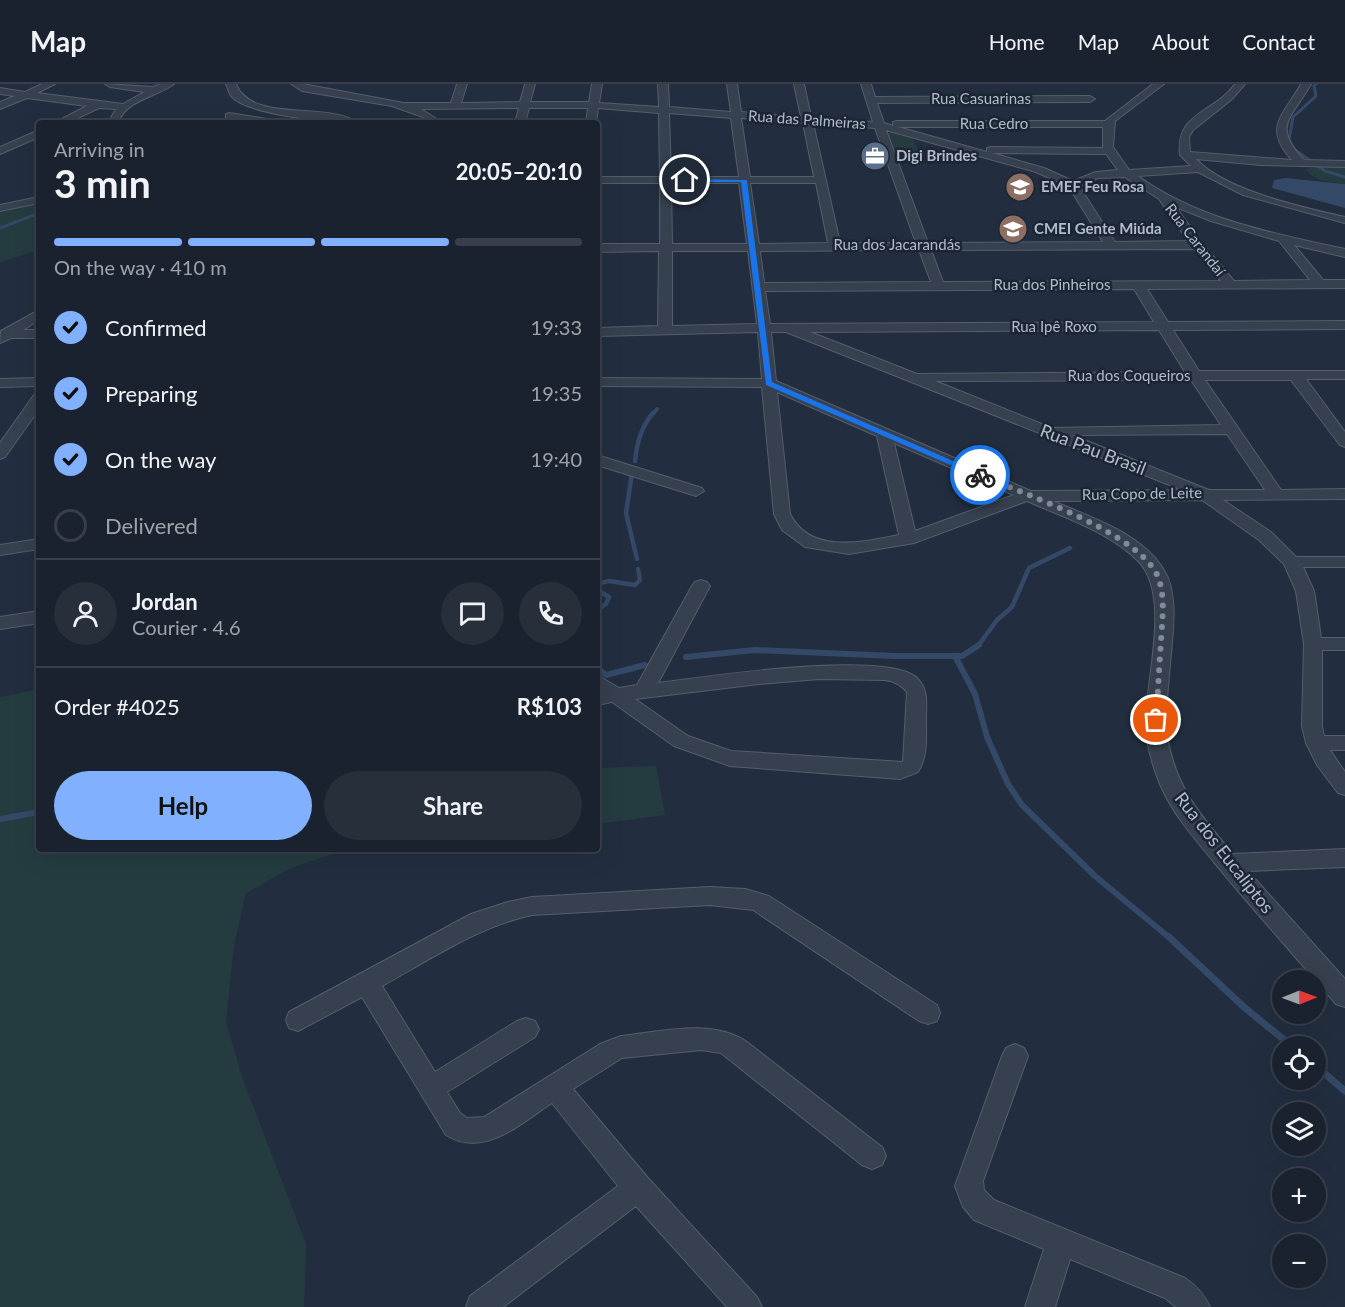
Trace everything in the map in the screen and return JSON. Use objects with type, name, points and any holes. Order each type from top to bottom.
[{"type":"street","points":[[0,106],[50,84]]},
{"type":"street","points":[[110,84],[153,90]]},
{"type":"street","points":[[113,120],[118,112],[153,90],[169,84]]},
{"type":"street","points":[[231,84],[234,95],[242,101],[266,108],[336,120]]},
{"type":"street","points":[[296,84],[305,88],[405,106],[429,115],[435,120]]},
{"type":"street","points":[[454,105],[462,84]]},
{"type":"street","points":[[521,120],[530,84]]},
{"type":"street","points":[[591,120],[597,84]]},
{"type":"street","points":[[600,332],[665,329],[666,180],[662,110],[663,84]]},
{"type":"street","name":"Rua Copo de Leite","points":[[732,84],[764,329],[782,514],[788,526],[811,543],[830,547],[867,547],[908,540],[1028,496],[1203,493],[1345,494]]},
{"type":"street","points":[[799,84],[835,246]]},
{"type":"street","points":[[866,84],[938,285]]},
{"type":"street","points":[[1159,84],[1099,109],[1108,151],[1127,175],[1161,195],[1212,218],[1284,240],[1345,254]]},
{"type":"street","points":[[1240,84],[1227,99],[1208,112],[1184,135],[1182,144],[1185,155],[1198,169],[1262,199],[1345,220]]},
{"type":"street","points":[[1303,163],[1285,148],[1280,135],[1286,112],[1301,95],[1306,84]]},
{"type":"street","points":[[0,91],[126,107]]},
{"type":"street","name":"Rua Casuarinas","points":[[872,99],[1099,109]]},
{"type":"street","points":[[229,116],[234,106],[242,101]]},
{"type":"street","points":[[66,120],[98,105]]},
{"type":"street","name":"Rua das Palmeiras","points":[[405,106],[593,105],[880,124],[962,150],[1041,170],[1073,185]]},
{"type":"street","name":"Rua Cedro","points":[[880,124],[1099,109]]},
{"type":"street","points":[[229,116],[235,120]]},
{"type":"street","points":[[229,116],[255,120]]},
{"type":"street","points":[[0,151],[36,133]]},
{"type":"street","points":[[962,150],[1108,151]]},
{"type":"street","points":[[1185,155],[1345,164]]},
{"type":"street","points":[[1041,170],[1096,176],[1198,169]]},
{"type":"street","points":[[1096,176],[1073,185],[1111,245]]},
{"type":"street","points":[[600,180],[820,180]]},
{"type":"street","name":"Rua Carandaí","points":[[1161,195],[1197,245],[1230,284]]},
{"type":"street","points":[[0,208],[36,201]]},
{"type":"street","points":[[1284,240],[1319,284]]},
{"type":"street","name":"Rua dos Jacarandás","points":[[600,248],[1197,245]]},
{"type":"street","points":[[1318,247],[1345,247]]},
{"type":"street","name":"Rua dos Pinheiros","points":[[758,286],[1345,284]]},
{"type":"street","points":[[1138,285],[1195,375],[1276,494]]},
{"type":"street","points":[[2,336],[36,316]]},
{"type":"street","name":"Rua Ipê Roxo","points":[[665,329],[1345,325]]},
{"type":"street","name":"Rua Pau Brasil","points":[[791,329],[1203,493],[1248,523],[1292,562],[1305,591],[1313,644],[1311,726],[1324,760],[1345,787]]},
{"type":"street","points":[[2,336],[36,334]]},
{"type":"street","points":[[1295,375],[1345,442]]},
{"type":"street","name":"Rua dos Coqueiros","points":[[912,377],[1345,375]]},
{"type":"street","points":[[0,383],[36,382]]},
{"type":"street","name":"Rua dos Eucaliptos","points":[[600,382],[769,383],[1093,524],[1126,542],[1146,559],[1160,580],[1163,601],[1156,720],[1160,750],[1171,785],[1191,817],[1227,862],[1345,996]]},
{"type":"street","points":[[0,454],[5,440],[36,402]]},
{"type":"street","points":[[1046,431],[1232,429]]},
{"type":"street","points":[[884,433],[908,540]]},
{"type":"street","points":[[600,461],[696,491]]},
{"type":"street","points":[[0,550],[36,544]]},
{"type":"street","points":[[1292,562],[1345,562]]},
{"type":"street","points":[[644,691],[701,585]]},
{"type":"street","points":[[0,623],[36,617]]},
{"type":"street","points":[[1313,644],[1345,644]]},
{"type":"street","points":[[792,673],[891,674],[913,684],[916,692],[915,757],[911,767],[900,771],[730,758],[681,741],[606,697],[792,673]]},
{"type":"street","points":[[1316,743],[1345,743]]},
{"type":"street","points":[[1227,862],[1345,858]]},
{"type":"street","points":[[298,1020],[479,921],[508,911],[532,906],[727,896],[761,903],[928,1013]]},
{"type":"street","points":[[367,983],[452,1122],[460,1130],[473,1132],[489,1129],[609,1052],[621,1047],[715,1039],[738,1050],[872,1156]]},
{"type":"street","points":[[431,1088],[526,1029]]},
{"type":"street","points":[[1015,1056],[969,1180],[969,1191],[977,1205],[984,1210],[1175,1288],[1185,1295],[1195,1307]]},
{"type":"street","points":[[556,1088],[638,1188],[747,1307]]},
{"type":"street","points":[[480,1306],[638,1188]]},
{"type":"street","points":[[1040,1307],[1061,1242]]},
{"type":"green space","points":[[882,129],[912,137],[921,160],[895,161]]},
{"type":"green space","points":[[1326,165],[1345,168],[1345,184],[1318,179],[1309,174],[1306,169]]},
{"type":"green space","points":[[36,205],[36,251],[0,262],[0,212]]},
{"type":"green space","points":[[36,690],[36,852],[339,852],[291,868],[246,893],[234,945],[226,1022],[242,1077],[306,1244],[304,1307],[0,1307],[0,697]]},
{"type":"green space","points":[[656,766],[665,815],[600,824],[600,768]]},
{"type":"water","points":[[1285,178],[1345,184],[1345,208],[1272,188],[1274,180]]},
{"type":"waterway","points":[[1316,84],[1314,86],[1316,96],[1293,117],[1288,145],[1325,171],[1345,177]]},
{"type":"waterway","points":[[0,228],[36,214]]},
{"type":"waterway","points":[[652,415],[657,409]]},
{"type":"waterway","points":[[635,461],[640,436],[653,413]]},
{"type":"waterway","points":[[632,473],[626,513],[637,559]]},
{"type":"waterway","points":[[978,645],[997,620],[1012,607],[1029,568],[1070,548]]},
{"type":"waterway","points":[[600,583],[609,581],[635,585],[640,580],[638,569]]},
{"type":"waterway","points":[[600,592],[609,597],[606,604],[600,608]]},
{"type":"waterway","points":[[955,656],[962,656],[978,645]]},
{"type":"waterway","points":[[686,657],[755,650],[955,656]]},
{"type":"waterway","points":[[955,656],[975,694],[987,737],[1008,784],[1022,805],[1095,876],[1171,939]]},
{"type":"waterway","points":[[600,670],[606,675],[645,665]]},
{"type":"waterway","points":[[0,819],[36,813]]},
{"type":"waterway","points":[[1169,937],[1245,1008],[1279,1036]]},
{"type":"waterway","points":[[1326,1075],[1345,1091]]},
{"type":"way so far","points":[[980,475],[1093,524],[1126,542],[1146,559],[1160,580],[1163,601],[1156,720]]},
{"type":"place","name":"Digi Brindes","points":[[875,156]]},
{"type":"place","name":"EMEF Feu Rosa","points":[[1020,187]]},
{"type":"place","name":"CMEI Gente Miúda","points":[[1013,229]]},
{"type":"route","points":[[685,180],[744,180],[769,383],[980,475]]}]
